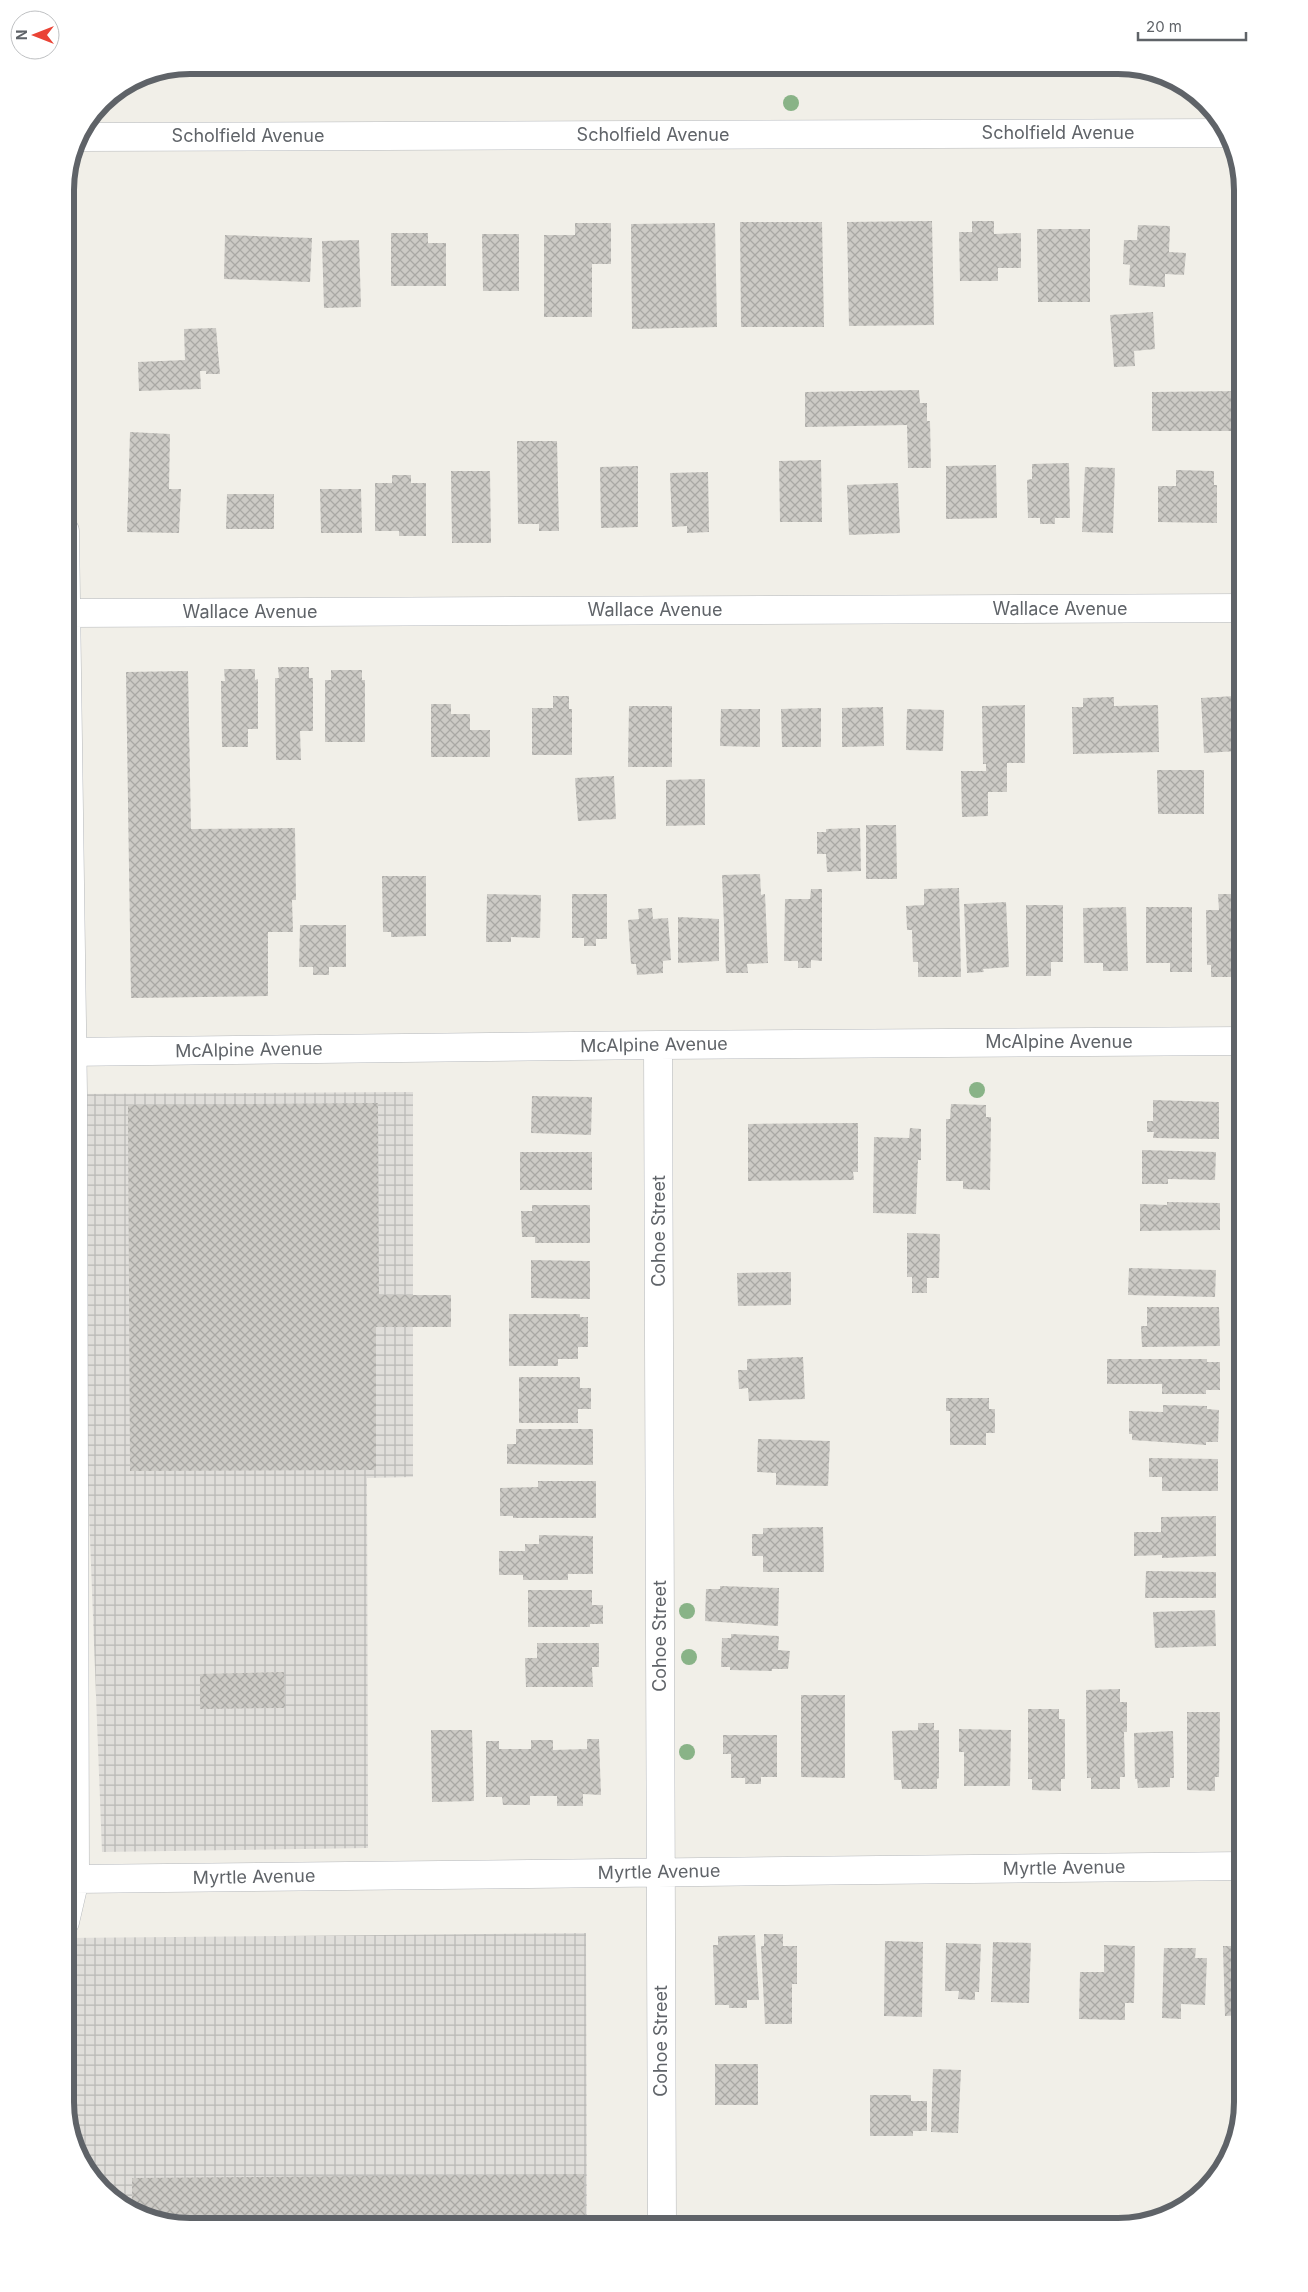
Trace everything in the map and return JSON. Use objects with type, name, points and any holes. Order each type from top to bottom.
[{"type":"street","name":"Scholfield Avenue","points":[[87,137],[1219,133]]},
{"type":"street","name":"Wallace Avenue","points":[[74,613],[1234,608]]},
{"type":"street","name":"McAlpine Avenue","points":[[74,1052],[1234,1041]]},
{"type":"street","name":"Cohoe Street","points":[[658,1045],[662,2218]]},
{"type":"street","points":[[74,1741],[74,1883]]},
{"type":"street","name":"Myrtle Avenue","points":[[75,1879],[1234,1866]]},
{"type":"shaded area","points":[[413,1092],[413,1477],[367,1478],[368,1848],[102,1852],[74,1094]]},
{"type":"shaded area","points":[[586,1933],[587,2218],[182,2218],[152,2212],[125,2199],[93,2167],[80,2140],[76,2125],[74,2110],[74,1938]]},
{"type":"building","points":[[932,221],[934,325],[849,326],[847,222]]},
{"type":"building","points":[[972,221],[994,221],[994,234],[1021,233],[1021,268],[998,268],[998,281],[960,281],[959,232],[972,232]]},
{"type":"building","points":[[740,222],[822,222],[824,327],[741,327]]},
{"type":"building","points":[[575,223],[611,223],[611,264],[592,264],[592,317],[544,317],[544,235],[575,235]]},
{"type":"building","points":[[715,223],[717,327],[632,329],[631,224]]},
{"type":"building","points":[[1138,225],[1170,226],[1169,252],[1186,253],[1184,275],[1165,274],[1165,287],[1129,285],[1130,265],[1123,264],[1124,240],[1137,240]]},
{"type":"building","points":[[1037,229],[1090,229],[1090,302],[1038,302]]},
{"type":"building","points":[[391,233],[428,233],[428,243],[446,243],[446,286],[391,286]]},
{"type":"building","points":[[482,234],[519,234],[519,291],[483,291]]},
{"type":"building","points":[[225,235],[312,238],[310,282],[224,279]]},
{"type":"building","points":[[359,240],[361,307],[324,308],[322,241]]},
{"type":"building","points":[[1153,312],[1155,349],[1134,351],[1135,366],[1114,367],[1110,315]]},
{"type":"building","points":[[216,328],[220,374],[206,374],[206,371],[200,371],[201,389],[139,391],[138,362],[185,360],[184,329]]},
{"type":"building","points":[[919,390],[920,403],[927,403],[927,421],[930,421],[931,468],[908,468],[907,425],[805,427],[805,392]]},
{"type":"building","points":[[1234,391],[1234,431],[1152,431],[1152,392]]},
{"type":"building","points":[[130,432],[170,434],[169,489],[181,489],[179,533],[127,532]]},
{"type":"building","points":[[517,441],[557,441],[559,531],[539,531],[539,524],[518,524]]},
{"type":"building","points":[[821,460],[822,522],[780,522],[779,461]]},
{"type":"building","points":[[1069,463],[1070,518],[1055,518],[1055,524],[1040,524],[1040,518],[1028,518],[1027,480],[1032,479],[1032,464]]},
{"type":"building","points":[[996,465],[997,518],[946,519],[946,466]]},
{"type":"building","points":[[638,466],[638,527],[601,528],[600,467]]},
{"type":"building","points":[[1085,467],[1115,468],[1113,533],[1082,532]]},
{"type":"building","points":[[1176,470],[1214,471],[1214,485],[1217,485],[1217,523],[1158,522],[1158,486],[1176,486]]},
{"type":"building","points":[[451,471],[490,471],[491,543],[452,543]]},
{"type":"building","points":[[708,472],[709,532],[687,533],[687,526],[672,527],[670,473]]},
{"type":"building","points":[[392,475],[411,475],[411,483],[426,483],[426,536],[399,536],[399,531],[375,531],[375,483],[392,483]]},
{"type":"building","points":[[898,483],[900,533],[849,535],[847,485]]},
{"type":"building","points":[[320,489],[361,489],[362,533],[321,533]]},
{"type":"building","points":[[227,494],[274,494],[274,529],[226,529]]},
{"type":"building","points":[[278,667],[309,667],[309,678],[313,678],[313,731],[300,731],[301,760],[276,760],[275,678],[279,678]]},
{"type":"building","points":[[224,669],[255,669],[255,680],[258,679],[258,729],[248,729],[248,747],[222,747],[221,681],[225,681]]},
{"type":"building","points":[[331,670],[362,670],[362,680],[365,680],[365,742],[325,742],[325,680],[331,680]]},
{"type":"building","points":[[188,671],[191,829],[295,828],[296,900],[292,900],[293,932],[268,932],[268,996],[131,998],[126,672]]},
{"type":"building","points":[[553,696],[569,696],[569,709],[572,709],[572,755],[532,755],[532,708],[553,708]]},
{"type":"building","points":[[1234,696],[1234,751],[1204,753],[1201,698]]},
{"type":"building","points":[[1114,697],[1114,706],[1158,705],[1159,752],[1073,754],[1072,707],[1083,707],[1083,698]]},
{"type":"building","points":[[431,704],[451,704],[451,714],[470,714],[470,730],[490,730],[490,757],[431,757]]},
{"type":"building","points":[[1025,705],[1025,763],[1007,763],[1007,792],[988,792],[988,816],[962,817],[961,771],[986,771],[986,764],[983,764],[982,706]]},
{"type":"building","points":[[629,706],[672,706],[672,767],[628,767]]},
{"type":"building","points":[[883,707],[884,746],[842,747],[842,708]]},
{"type":"building","points":[[821,708],[821,747],[782,747],[781,709]]},
{"type":"building","points":[[721,709],[760,709],[760,747],[720,746]]},
{"type":"building","points":[[907,709],[944,710],[943,751],[906,750]]},
{"type":"building","points":[[1157,770],[1204,770],[1204,814],[1158,814]]},
{"type":"building","points":[[614,776],[616,819],[578,821],[575,778]]},
{"type":"building","points":[[705,779],[705,825],[666,826],[666,780]]},
{"type":"building","points":[[866,825],[896,825],[897,879],[866,879]]},
{"type":"building","points":[[860,828],[861,871],[827,872],[826,854],[817,854],[817,832],[826,832],[826,829]]},
{"type":"building","points":[[760,874],[761,895],[765,894],[768,963],[747,964],[748,973],[726,973],[722,875]]},
{"type":"building","points":[[382,876],[426,876],[426,936],[391,937],[391,932],[383,932]]},
{"type":"building","points":[[959,888],[961,977],[918,977],[918,962],[913,962],[912,930],[907,930],[906,906],[924,905],[924,889]]},
{"type":"building","points":[[811,889],[822,889],[822,961],[811,960],[811,968],[798,968],[798,961],[784,961],[785,899],[810,899]]},
{"type":"building","points":[[487,894],[541,895],[540,938],[511,937],[511,942],[486,942]]},
{"type":"building","points":[[572,894],[607,894],[607,939],[596,939],[596,946],[584,946],[584,938],[572,938]]},
{"type":"building","points":[[1218,894],[1234,894],[1234,977],[1211,977],[1211,965],[1207,965],[1206,910],[1219,910]]},
{"type":"building","points":[[1006,902],[1009,967],[983,969],[984,972],[967,973],[964,904]]},
{"type":"building","points":[[1026,905],[1063,905],[1063,962],[1051,962],[1051,976],[1026,976]]},
{"type":"building","points":[[1126,907],[1128,971],[1103,971],[1103,963],[1084,963],[1083,908]]},
{"type":"building","points":[[1146,907],[1192,907],[1192,972],[1170,972],[1170,963],[1146,963]]},
{"type":"building","points":[[652,908],[653,919],[668,918],[671,960],[663,961],[663,973],[637,975],[636,964],[631,964],[628,920],[639,919],[638,909]]},
{"type":"building","points":[[678,917],[719,919],[719,961],[678,963]]},
{"type":"building","points":[[300,925],[346,925],[346,967],[329,967],[329,975],[313,975],[313,967],[299,967]]},
{"type":"building","points":[[532,1096],[592,1097],[591,1135],[531,1133]]},
{"type":"building","points":[[1153,1100],[1219,1102],[1219,1139],[1153,1138],[1154,1132],[1147,1132],[1147,1121],[1153,1121]]},
{"type":"building","points":[[378,1103],[379,1295],[451,1295],[451,1327],[376,1327],[376,1470],[130,1471],[128,1105]]},
{"type":"building","points":[[951,1104],[986,1105],[986,1117],[991,1117],[990,1190],[963,1189],[963,1181],[946,1181],[946,1119],[950,1119]]},
{"type":"building","points":[[858,1123],[858,1172],[853,1172],[854,1180],[748,1181],[748,1124]]},
{"type":"building","points":[[910,1128],[921,1129],[921,1160],[918,1160],[916,1214],[873,1213],[874,1137],[909,1138]]},
{"type":"building","points":[[1142,1150],[1216,1152],[1215,1180],[1168,1179],[1168,1184],[1142,1184]]},
{"type":"building","points":[[520,1152],[592,1152],[592,1190],[520,1190]]},
{"type":"building","points":[[1167,1202],[1220,1203],[1220,1230],[1140,1231],[1140,1204],[1167,1205]]},
{"type":"building","points":[[532,1205],[590,1205],[590,1243],[535,1243],[535,1237],[522,1237],[521,1211],[532,1211]]},
{"type":"building","points":[[907,1233],[940,1234],[939,1278],[927,1278],[927,1293],[912,1293],[912,1277],[907,1277]]},
{"type":"building","points":[[531,1260],[590,1261],[590,1299],[531,1298]]},
{"type":"building","points":[[1129,1268],[1216,1270],[1215,1297],[1128,1295]]},
{"type":"building","points":[[791,1272],[791,1305],[738,1306],[737,1273]]},
{"type":"building","points":[[1147,1307],[1219,1307],[1220,1346],[1142,1347],[1141,1326],[1147,1326]]},
{"type":"building","points":[[509,1314],[580,1314],[580,1317],[588,1317],[588,1347],[578,1347],[578,1359],[558,1359],[558,1366],[509,1366]]},
{"type":"building","points":[[803,1357],[805,1399],[749,1401],[748,1388],[739,1389],[738,1370],[747,1370],[747,1359]]},
{"type":"building","points":[[1107,1359],[1207,1359],[1207,1362],[1220,1362],[1220,1390],[1206,1390],[1206,1394],[1162,1394],[1162,1384],[1107,1384]]},
{"type":"building","points":[[519,1377],[580,1377],[580,1388],[591,1388],[591,1409],[578,1409],[578,1423],[519,1423]]},
{"type":"building","points":[[946,1398],[989,1398],[989,1409],[995,1409],[995,1433],[986,1433],[986,1445],[950,1445],[950,1411],[946,1411]]},
{"type":"building","points":[[1163,1405],[1207,1406],[1207,1409],[1219,1410],[1218,1442],[1206,1442],[1206,1445],[1132,1440],[1132,1434],[1129,1434],[1129,1411],[1163,1412]]},
{"type":"building","points":[[516,1429],[593,1429],[593,1465],[507,1464],[507,1444],[516,1444]]},
{"type":"building","points":[[758,1439],[830,1441],[828,1486],[776,1485],[776,1473],[757,1472]]},
{"type":"building","points":[[1149,1458],[1218,1459],[1218,1491],[1162,1491],[1162,1477],[1149,1477]]},
{"type":"building","points":[[538,1481],[596,1481],[596,1518],[513,1518],[513,1516],[500,1516],[500,1488],[538,1487]]},
{"type":"building","points":[[1216,1516],[1216,1556],[1162,1558],[1162,1555],[1134,1556],[1134,1532],[1161,1532],[1161,1517]]},
{"type":"building","points":[[823,1527],[824,1572],[763,1572],[763,1556],[752,1556],[752,1534],[763,1534],[763,1528]]},
{"type":"building","points":[[539,1535],[593,1536],[593,1574],[568,1574],[568,1580],[523,1580],[523,1575],[499,1575],[499,1551],[525,1551],[525,1544],[539,1544]]},
{"type":"building","points":[[1146,1571],[1216,1572],[1216,1598],[1145,1598]]},
{"type":"building","points":[[720,1586],[779,1588],[778,1626],[705,1621],[706,1589],[720,1589]]},
{"type":"building","points":[[528,1590],[592,1590],[592,1605],[603,1605],[603,1624],[590,1624],[590,1627],[528,1627]]},
{"type":"building","points":[[1215,1610],[1216,1646],[1155,1648],[1153,1612]]},
{"type":"building","points":[[731,1634],[779,1636],[778,1650],[790,1651],[788,1669],[772,1669],[772,1671],[730,1670],[730,1667],[721,1667],[722,1638],[731,1638]]},
{"type":"building","points":[[537,1643],[599,1643],[599,1667],[592,1667],[593,1687],[526,1687],[525,1658],[537,1658]]},
{"type":"building","points":[[284,1672],[285,1708],[200,1709],[200,1674]]},
{"type":"building","points":[[1120,1689],[1120,1702],[1127,1702],[1127,1732],[1124,1732],[1125,1777],[1120,1777],[1120,1789],[1091,1789],[1091,1778],[1087,1778],[1086,1690]]},
{"type":"building","points":[[801,1695],[845,1695],[845,1778],[801,1777]]},
{"type":"building","points":[[1028,1709],[1059,1709],[1059,1719],[1065,1719],[1065,1779],[1061,1779],[1061,1791],[1032,1790],[1032,1779],[1028,1779]]},
{"type":"building","points":[[1187,1712],[1220,1712],[1219,1777],[1215,1777],[1215,1791],[1187,1790]]},
{"type":"building","points":[[918,1723],[934,1723],[934,1730],[939,1730],[939,1778],[937,1779],[937,1789],[902,1789],[901,1780],[894,1780],[892,1731],[918,1730]]},
{"type":"building","points":[[959,1729],[1011,1730],[1010,1786],[964,1786],[964,1752],[959,1752]]},
{"type":"building","points":[[431,1730],[472,1730],[474,1801],[432,1802]]},
{"type":"building","points":[[1173,1731],[1174,1778],[1170,1778],[1170,1787],[1138,1788],[1137,1779],[1135,1779],[1134,1733]]},
{"type":"building","points":[[723,1735],[777,1735],[777,1777],[761,1777],[761,1784],[745,1784],[745,1778],[731,1778],[731,1754],[723,1754]]},
{"type":"building","points":[[587,1739],[599,1739],[601,1795],[583,1794],[583,1806],[557,1806],[557,1796],[530,1796],[530,1805],[503,1805],[502,1797],[486,1797],[486,1741],[499,1741],[499,1749],[531,1749],[531,1740],[553,1740],[553,1750],[587,1749]]},
{"type":"building","points":[[764,1934],[783,1934],[783,1946],[797,1946],[797,1984],[792,1984],[792,2024],[765,2024],[761,1946],[764,1946]]},
{"type":"building","points":[[755,1935],[759,2000],[747,2000],[747,2008],[729,2008],[729,2005],[715,2005],[713,1945],[718,1945],[718,1936]]},
{"type":"building","points":[[885,1941],[923,1942],[922,2017],[884,2016]]},
{"type":"building","points":[[993,1942],[1031,1943],[1029,2003],[991,2002]]},
{"type":"building","points":[[946,1943],[981,1944],[979,1992],[975,1992],[975,2000],[958,1999],[959,1991],[945,1991]]},
{"type":"building","points":[[1104,1945],[1135,1946],[1134,2003],[1125,2003],[1125,2020],[1079,2019],[1080,1972],[1104,1972]]},
{"type":"building","points":[[1223,1946],[1234,1946],[1234,2016],[1225,2016]]},
{"type":"building","points":[[1164,1948],[1196,1948],[1195,1958],[1207,1958],[1205,2005],[1181,2004],[1181,2019],[1162,2018]]},
{"type":"building","points":[[715,2064],[758,2064],[758,2105],[715,2105]]},
{"type":"building","points":[[933,2069],[961,2070],[958,2133],[931,2132]]},
{"type":"building","points":[[870,2095],[911,2095],[911,2101],[927,2101],[927,2131],[913,2131],[913,2136],[870,2136]]},
{"type":"building","points":[[584,2174],[585,2218],[182,2218],[152,2212],[132,2203],[132,2178]]}]
